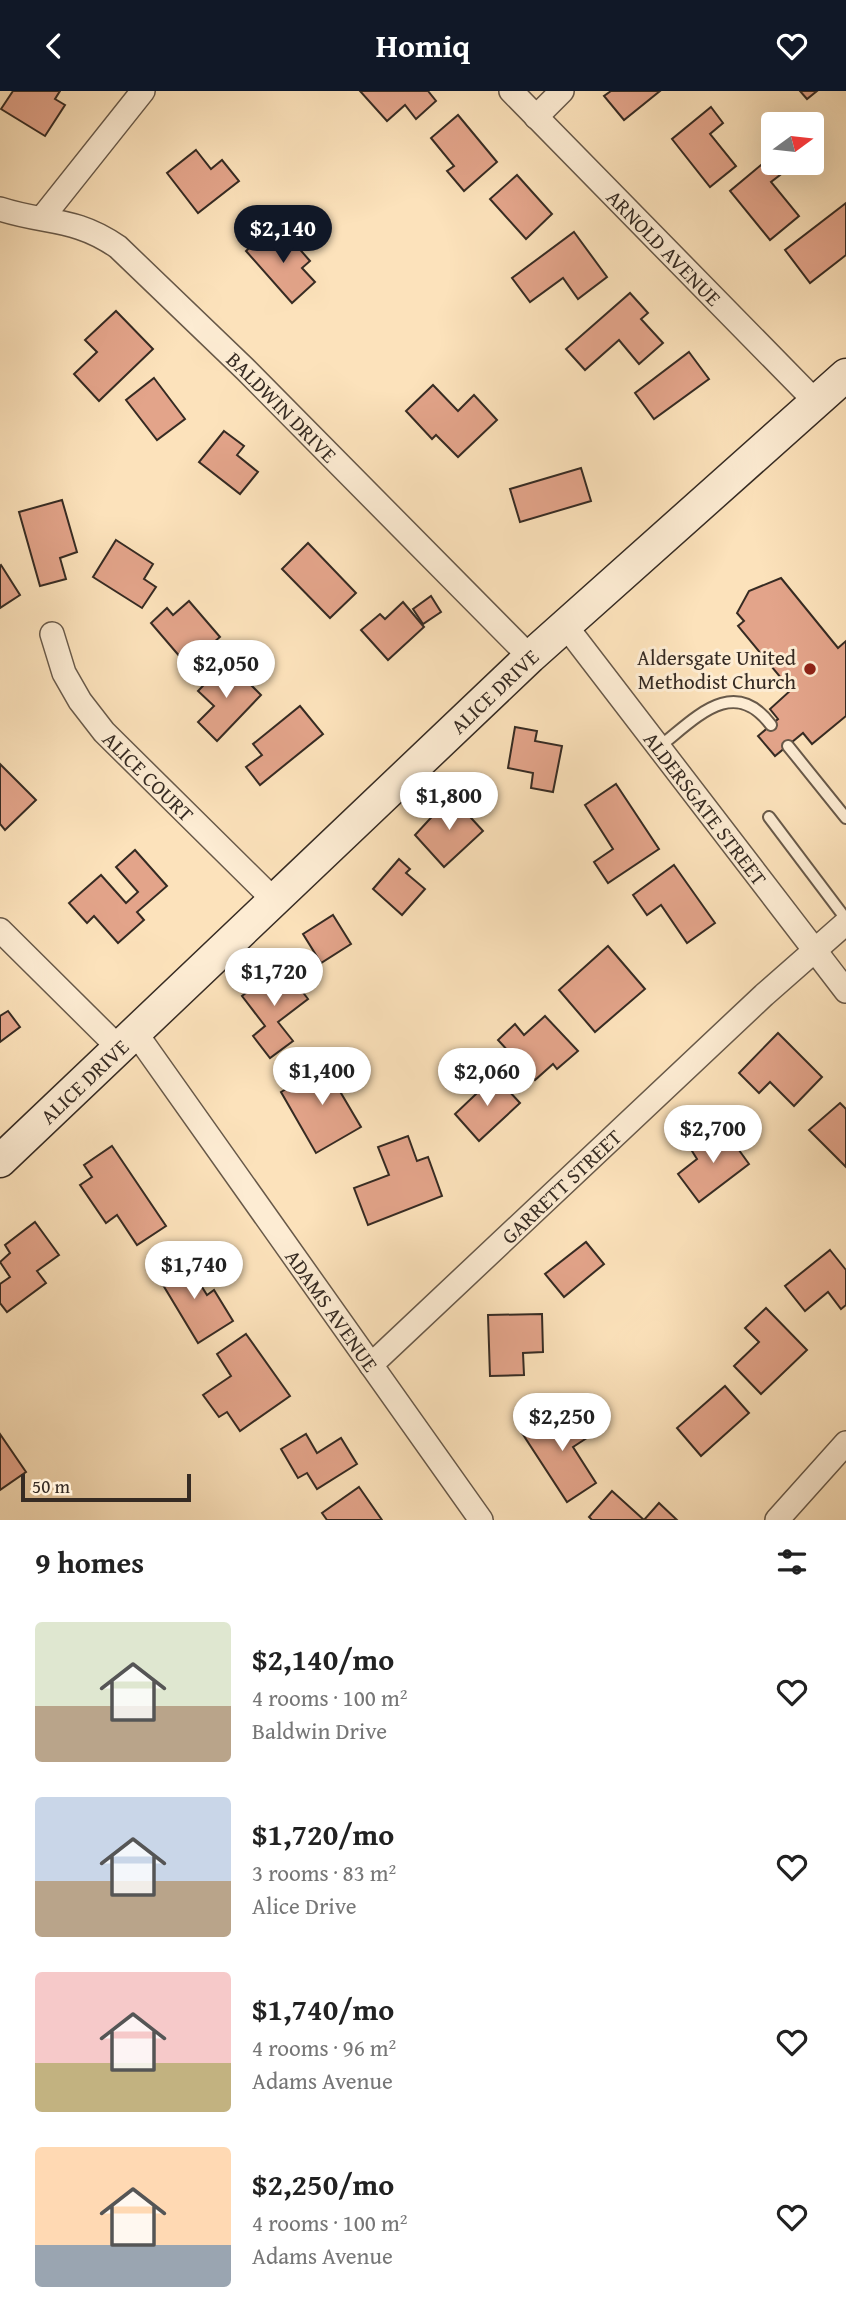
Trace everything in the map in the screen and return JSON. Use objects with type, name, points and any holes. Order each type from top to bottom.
[{"type":"main road","name":"ALICE DRIVE","points":[[0,1161],[530,657],[846,375]]},
{"type":"street","points":[[41,218],[143,91]]},
{"type":"street","name":"ARNOLD AVENUE","points":[[511,91],[816,402]]},
{"type":"street","points":[[536,117],[562,91]]},
{"type":"street","name":"BALDWIN DRIVE","points":[[0,209],[84,227],[102,236],[141,267],[530,657]]},
{"type":"street","name":"ALDERSGATE STREET","points":[[565,625],[846,991]]},
{"type":"street","name":"ALICE COURT","points":[[52,634],[64,673],[80,701],[104,731],[274,900]]},
{"type":"street","name":"GARRETT STREET","points":[[371,1365],[846,921]]},
{"type":"street","name":"ADAMS AVENUE","points":[[0,930],[127,1040],[371,1365],[481,1520]]},
{"type":"street","points":[[777,1520],[846,1443]]},
{"type":"lane","points":[[659,747],[706,710],[728,701],[750,705],[764,714],[771,725]]},
{"type":"lane","points":[[788,746],[846,818]]},
{"type":"lane","points":[[769,817],[846,921]]},
{"type":"building","points":[[13,91],[60,91],[55,99],[65,105],[45,136],[1,109]]},
{"type":"building","points":[[360,91],[428,91],[436,101],[416,119],[405,105],[387,121]]},
{"type":"building","points":[[611,91],[660,91],[624,120],[604,96]]},
{"type":"building","points":[[800,91],[817,91],[807,99]]},
{"type":"building","points":[[711,107],[723,123],[710,134],[736,166],[710,187],[672,139]]},
{"type":"building","points":[[458,115],[497,162],[464,191],[447,171],[454,166],[431,138]]},
{"type":"building","points":[[196,150],[211,169],[222,160],[239,181],[198,213],[167,173]]},
{"type":"building","points":[[761,165],[761,175],[780,175],[771,182],[799,216],[770,240],[730,191]]},
{"type":"building","points":[[517,175],[552,214],[526,239],[490,199]]},
{"type":"building","points":[[846,203],[846,255],[810,283],[785,250]]},
{"type":"building","points":[[266,232],[279,246],[289,237],[310,261],[302,268],[315,282],[292,303],[246,251]]},
{"type":"building","points":[[574,232],[607,277],[578,299],[563,278],[530,302],[512,278]]},
{"type":"building","points":[[630,293],[648,313],[641,319],[663,343],[639,364],[619,340],[585,370],[566,349]]},
{"type":"building","points":[[116,311],[153,349],[99,401],[74,374],[97,352],[85,340]]},
{"type":"building","points":[[689,352],[709,379],[654,419],[635,393]]},
{"type":"building","points":[[154,378],[185,419],[157,440],[126,400]]},
{"type":"building","points":[[433,385],[458,411],[474,395],[497,420],[458,457],[436,435],[432,439],[406,411]]},
{"type":"building","points":[[224,431],[244,446],[237,455],[258,472],[240,494],[199,462]]},
{"type":"building","points":[[581,468],[591,501],[520,522],[510,489]]},
{"type":"building","points":[[62,500],[77,552],[60,558],[66,579],[40,586],[19,512]]},
{"type":"building","points":[[116,540],[153,564],[144,579],[156,587],[142,608],[93,577]]},
{"type":"building","points":[[308,543],[356,593],[330,618],[282,569]]},
{"type":"building","points":[[0,566],[20,595],[0,608]]},
{"type":"building","name":"Aldersgate United Methodist Church","points":[[781,578],[838,648],[846,641],[846,716],[812,744],[803,733],[775,756],[758,736],[778,719],[770,709],[791,690],[738,626],[744,621],[737,613],[749,591]]},
{"type":"building","points":[[431,596],[441,612],[423,624],[413,609]]},
{"type":"building","points":[[189,601],[220,637],[187,665],[151,623],[167,608],[173,615]]},
{"type":"building","points":[[403,602],[424,627],[388,660],[361,630],[380,614],[385,619]]},
{"type":"building","points":[[227,661],[261,695],[217,741],[198,722],[214,706],[198,691]]},
{"type":"building","points":[[300,706],[323,734],[260,785],[246,767],[262,755],[253,744]]},
{"type":"building","points":[[515,727],[537,731],[535,741],[562,746],[553,792],[531,788],[533,773],[508,768]]},
{"type":"building","points":[[0,764],[36,800],[5,830],[0,824]]},
{"type":"building","points":[[616,784],[659,849],[608,883],[594,862],[613,849],[585,805]]},
{"type":"building","points":[[451,796],[483,831],[444,867],[415,835]]},
{"type":"building","points":[[135,850],[167,886],[137,912],[144,920],[118,943],[94,916],[87,923],[69,903],[101,875],[126,903],[138,892],[116,867]]},
{"type":"building","points":[[399,859],[410,869],[406,873],[425,889],[402,915],[373,889]]},
{"type":"building","points":[[674,865],[715,923],[687,943],[661,905],[647,915],[633,895]]},
{"type":"building","points":[[333,915],[351,944],[321,963],[303,934]]},
{"type":"building","points":[[608,946],[645,989],[595,1032],[559,990]]},
{"type":"building","points":[[282,965],[308,999],[278,1022],[293,1041],[270,1058],[253,1036],[265,1026],[242,996]]},
{"type":"building","points":[[8,1011],[20,1027],[0,1042],[0,1016]]},
{"type":"building","points":[[545,1016],[578,1051],[557,1069],[553,1064],[535,1080],[498,1040],[515,1024],[524,1035]]},
{"type":"building","points":[[778,1033],[822,1077],[794,1106],[770,1082],[759,1093],[739,1073]]},
{"type":"building","points":[[335,1061],[348,1082],[338,1088],[361,1127],[316,1153],[281,1092]]},
{"type":"building","points":[[495,1076],[520,1103],[479,1141],[455,1114]]},
{"type":"building","points":[[840,1103],[846,1109],[846,1167],[809,1130]]},
{"type":"building","points":[[723,1128],[749,1164],[699,1202],[678,1174],[697,1159],[692,1151]]},
{"type":"building","points":[[408,1136],[417,1161],[428,1157],[442,1196],[368,1225],[354,1188],[389,1175],[378,1147]]},
{"type":"building","points":[[112,1146],[166,1226],[137,1245],[117,1215],[106,1223],[80,1185],[92,1177],[84,1165]]},
{"type":"building","points":[[35,1222],[59,1255],[37,1271],[46,1283],[7,1312],[0,1303],[0,1284],[10,1277],[0,1262],[10,1253],[5,1245]]},
{"type":"building","points":[[586,1242],[604,1264],[564,1297],[545,1274]]},
{"type":"building","points":[[830,1250],[846,1270],[846,1305],[841,1309],[828,1292],[805,1311],[785,1286]]},
{"type":"building","points":[[184,1258],[207,1295],[214,1290],[233,1321],[198,1343],[157,1275]]},
{"type":"building","points":[[766,1308],[807,1350],[761,1394],[734,1366],[759,1342],[745,1328]]},
{"type":"building","points":[[542,1314],[543,1352],[523,1353],[524,1375],[490,1376],[488,1315]]},
{"type":"building","points":[[246,1334],[290,1396],[240,1431],[227,1412],[219,1417],[203,1395],[231,1376],[217,1354]]},
{"type":"building","points":[[725,1386],[749,1413],[701,1456],[677,1428]]},
{"type":"building","points":[[579,1411],[593,1434],[573,1447],[596,1483],[567,1502],[522,1433],[546,1418],[552,1428]]},
{"type":"building","points":[[0,1434],[26,1472],[0,1490]]},
{"type":"building","points":[[306,1434],[317,1453],[341,1438],[357,1464],[317,1489],[307,1473],[298,1478],[281,1449]]},
{"type":"building","points":[[359,1487],[382,1520],[327,1520],[322,1513]]},
{"type":"building","points":[[612,1491],[644,1520],[592,1520],[589,1517]]},
{"type":"building","points":[[659,1503],[677,1520],[644,1520]]},
{"type":"place","name":"Aldersgate United Methodist Church","points":[[810,669]]}]
